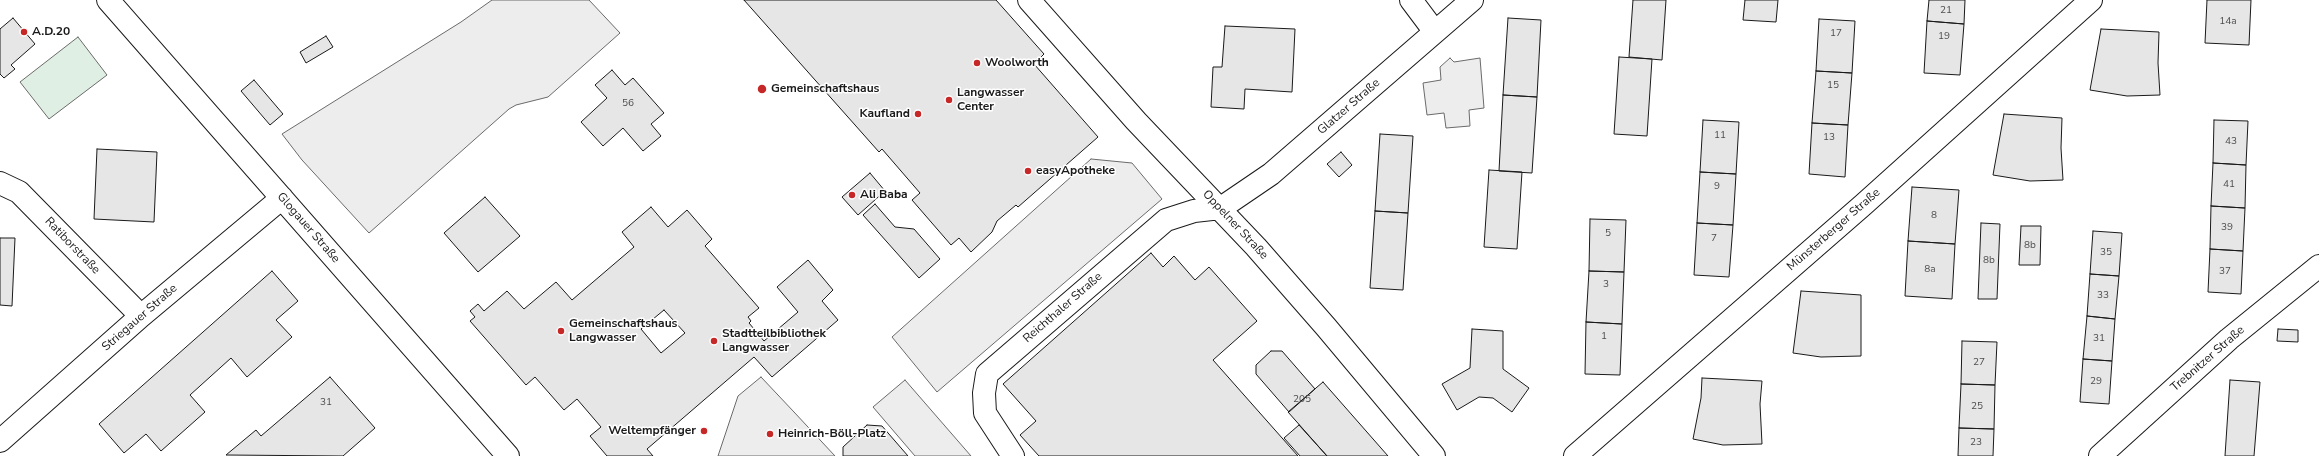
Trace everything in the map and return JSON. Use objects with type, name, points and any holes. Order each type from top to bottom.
[{"type":"street","name":"Glogauer Straße","points":[[108,0],[508,456]]},
{"type":"street","name":"Oppelner Straße","points":[[1029,0],[1140,125],[1221,208],[1326,327],[1434,456]]},
{"type":"street","points":[[1411,0],[1435,32]]},
{"type":"street","name":"Glatzer Straße","points":[[1221,208],[1247,192],[1271,174],[1472,0]]},
{"type":"street","name":"Münsterberger Straße","points":[[1575,456],[1863,205],[2091,0]]},
{"type":"street","name":"Ratiborstraße","points":[[0,183],[19,192],[141,316]]},
{"type":"street","name":"Striegauer Straße","points":[[0,441],[141,316],[282,198]]},
{"type":"street","name":"Reichthaler Straße","points":[[1012,456],[985,413],[984,393],[987,374],[1166,220],[1194,211],[1221,208]]},
{"type":"street","name":"Trebnitzer Straße","points":[[2100,456],[2229,339],[2319,266]]},
{"type":"green space","points":[[78,37],[107,75],[49,119],[20,82]]},
{"type":"shaded area","points":[[492,0],[589,0],[620,33],[548,97],[516,105],[509,109],[369,233],[302,160],[282,134],[461,22]]},
{"type":"shaded area","points":[[1450,58],[1454,62],[1480,58],[1484,108],[1469,110],[1470,126],[1446,128],[1444,113],[1427,115],[1423,83],[1441,80],[1440,67]]},
{"type":"shaded area","points":[[1091,159],[1132,163],[1162,199],[937,392],[892,337]]},
{"type":"shaded area","name":"Heinrich-Böll-Platz","points":[[761,377],[835,456],[718,456],[738,396]]},
{"type":"shaded area","points":[[905,380],[971,456],[915,456],[873,407]]},
{"type":"building","name":"Langwasser Center","points":[[744,0],[996,0],[1044,54],[1034,64],[1098,137],[1018,207],[1016,205],[997,221],[992,232],[971,252],[959,238],[951,245],[912,200],[920,193],[882,149],[879,152]]},
{"type":"building","points":[[1633,0],[1666,0],[1662,60],[1629,57]]},
{"type":"building","points":[[1745,0],[1778,0],[1776,22],[1743,20]]},
{"type":"building","points":[[1929,0],[1965,0],[1964,24],[1927,21]]},
{"type":"building","points":[[2207,0],[2251,0],[2249,45],[2205,43]]},
{"type":"building","points":[[13,18],[35,44],[11,65],[15,69],[4,78],[0,74],[0,29]]},
{"type":"building","points":[[1508,18],[1541,20],[1537,97],[1503,95]]},
{"type":"building","points":[[1819,19],[1855,21],[1852,73],[1816,71]]},
{"type":"building","points":[[1927,21],[1964,24],[1960,75],[1924,73]]},
{"type":"building","points":[[1225,26],[1295,29],[1292,92],[1245,89],[1244,109],[1211,107],[1213,67],[1222,67]]},
{"type":"building","points":[[2101,29],[2159,32],[2158,63],[2160,95],[2127,96],[2090,90]]},
{"type":"building","points":[[326,36],[333,47],[306,63],[300,52]]},
{"type":"building","points":[[1619,57],[1652,59],[1647,136],[1614,134]]},
{"type":"building","points":[[612,70],[625,85],[633,78],[664,113],[651,124],[661,136],[643,151],[623,128],[603,146],[581,122],[607,98],[595,85]]},
{"type":"building","points":[[1816,71],[1852,73],[1848,125],[1812,123]]},
{"type":"building","points":[[254,80],[283,114],[270,125],[241,91]]},
{"type":"building","points":[[1503,95],[1537,97],[1532,173],[1499,171]]},
{"type":"building","points":[[2004,114],[2062,118],[2061,148],[2063,180],[2030,181],[1993,175]]},
{"type":"building","points":[[1703,120],[1739,122],[1736,174],[1700,172]]},
{"type":"building","points":[[2214,120],[2248,121],[2246,165],[2213,163]]},
{"type":"building","points":[[1812,123],[1848,125],[1845,177],[1809,174]]},
{"type":"building","points":[[1380,134],[1413,136],[1408,213],[1375,211]]},
{"type":"building","points":[[97,149],[157,152],[154,222],[94,219]]},
{"type":"building","points":[[1341,152],[1352,165],[1339,177],[1327,164]]},
{"type":"building","points":[[2213,163],[2246,165],[2245,208],[2211,206]]},
{"type":"building","points":[[1489,170],[1522,172],[1517,249],[1484,247]]},
{"type":"building","points":[[1700,172],[1736,174],[1733,225],[1697,223]]},
{"type":"building","points":[[870,173],[885,191],[858,215],[842,197]]},
{"type":"building","points":[[1912,187],[1959,190],[1955,244],[1908,241]]},
{"type":"building","points":[[485,197],[520,236],[478,272],[444,233]]},
{"type":"building","points":[[875,204],[895,227],[914,229],[940,259],[919,278],[863,215]]},
{"type":"building","points":[[2211,206],[2245,208],[2243,251],[2210,249]]},
{"type":"building","name":"Gemeinschaftshaus Langwasser","points":[[651,207],[668,227],[687,210],[712,239],[705,246],[759,308],[748,317],[751,321],[749,323],[764,341],[798,312],[777,287],[808,260],[833,290],[822,301],[838,320],[772,377],[754,357],[647,449],[653,456],[607,456],[590,436],[601,427],[577,399],[564,410],[535,377],[526,385],[470,321],[475,317],[470,311],[478,304],[484,311],[507,291],[524,309],[556,282],[572,300],[634,247],[622,232]],"holes":[[[664,310],[685,333],[661,353],[641,329]]]},
{"type":"building","points":[[1375,211],[1408,213],[1403,290],[1370,288]]},
{"type":"building","points":[[1590,219],[1626,220],[1624,272],[1589,271]]},
{"type":"building","points":[[1697,223],[1733,225],[1729,277],[1694,275]]},
{"type":"building","points":[[1981,223],[2000,224],[1997,299],[1978,299]]},
{"type":"building","points":[[2021,226],[2041,226],[2040,265],[2019,265]]},
{"type":"building","points":[[2093,231],[2122,233],[2119,276],[2090,274]]},
{"type":"building","points":[[0,238],[15,238],[12,306],[0,305]]},
{"type":"building","points":[[1908,241],[1955,244],[1952,299],[1905,296]]},
{"type":"building","points":[[2210,249],[2243,251],[2241,294],[2208,292]]},
{"type":"building","points":[[1151,253],[1163,267],[1174,256],[1195,280],[1209,267],[1257,321],[1213,360],[1298,456],[1039,456],[1020,435],[1036,421],[1003,384]]},
{"type":"building","points":[[272,271],[298,301],[276,320],[292,337],[247,377],[231,358],[190,395],[205,412],[161,451],[146,434],[124,453],[99,424]]},
{"type":"building","points":[[1589,271],[1624,272],[1622,324],[1586,322]]},
{"type":"building","points":[[2090,274],[2119,276],[2115,319],[2087,316]]},
{"type":"building","points":[[1801,291],[1861,295],[1861,356],[1821,357],[1793,353]]},
{"type":"building","points":[[2087,316],[2115,319],[2112,361],[2083,359]]},
{"type":"building","points":[[1586,322],[1622,324],[1620,375],[1585,374]]},
{"type":"building","points":[[1472,329],[1503,331],[1503,369],[1529,388],[1512,412],[1493,398],[1479,397],[1457,410],[1442,384],[1470,368]]},
{"type":"building","points":[[2278,329],[2298,330],[2298,342],[2277,341]]},
{"type":"building","points":[[1962,341],[1997,342],[1995,385],[1961,384]]},
{"type":"building","points":[[1271,351],[1282,351],[1315,389],[1289,412],[1256,374],[1256,365]]},
{"type":"building","points":[[2083,359],[2112,361],[2109,404],[2080,402]]},
{"type":"building","points":[[330,377],[375,428],[343,456],[226,455],[256,430],[261,436]]},
{"type":"building","points":[[1702,378],[1762,381],[1760,404],[1762,444],[1723,445],[1693,439],[1701,398]]},
{"type":"building","points":[[2230,380],[2260,382],[2254,456],[2225,456]]},
{"type":"building","points":[[1323,382],[1388,456],[1327,456],[1288,412]]},
{"type":"building","points":[[1961,384],[1995,385],[1994,429],[1959,428]]},
{"type":"building","points":[[867,425],[882,426],[908,456],[843,456],[843,447]]},
{"type":"building","points":[[1299,425],[1327,456],[1300,456],[1284,438]]},
{"type":"building","points":[[1959,428],[1994,429],[1993,456],[1958,456]]},
{"type":"place","name":"A.D.20","points":[[24,32]]},
{"type":"place","name":"Woolworth","points":[[977,63]]},
{"type":"place","name":"Gemeinschaftshaus","points":[[762,89]]},
{"type":"place","name":"Langwasser Center","points":[[949,100]]},
{"type":"place","name":"Kaufland","points":[[918,114]]},
{"type":"place","name":"easyApotheke","points":[[1028,171]]},
{"type":"place","name":"Ali Baba","points":[[852,195]]},
{"type":"place","name":"Gemeinschaftshaus Langwasser","points":[[561,331]]},
{"type":"place","name":"Stadtteilbibliothek Langwasser","points":[[714,341]]},
{"type":"place","name":"Weltempfänger","points":[[704,431]]},
{"type":"place","name":"Heinrich-Böll-Platz","points":[[770,434]]}]
